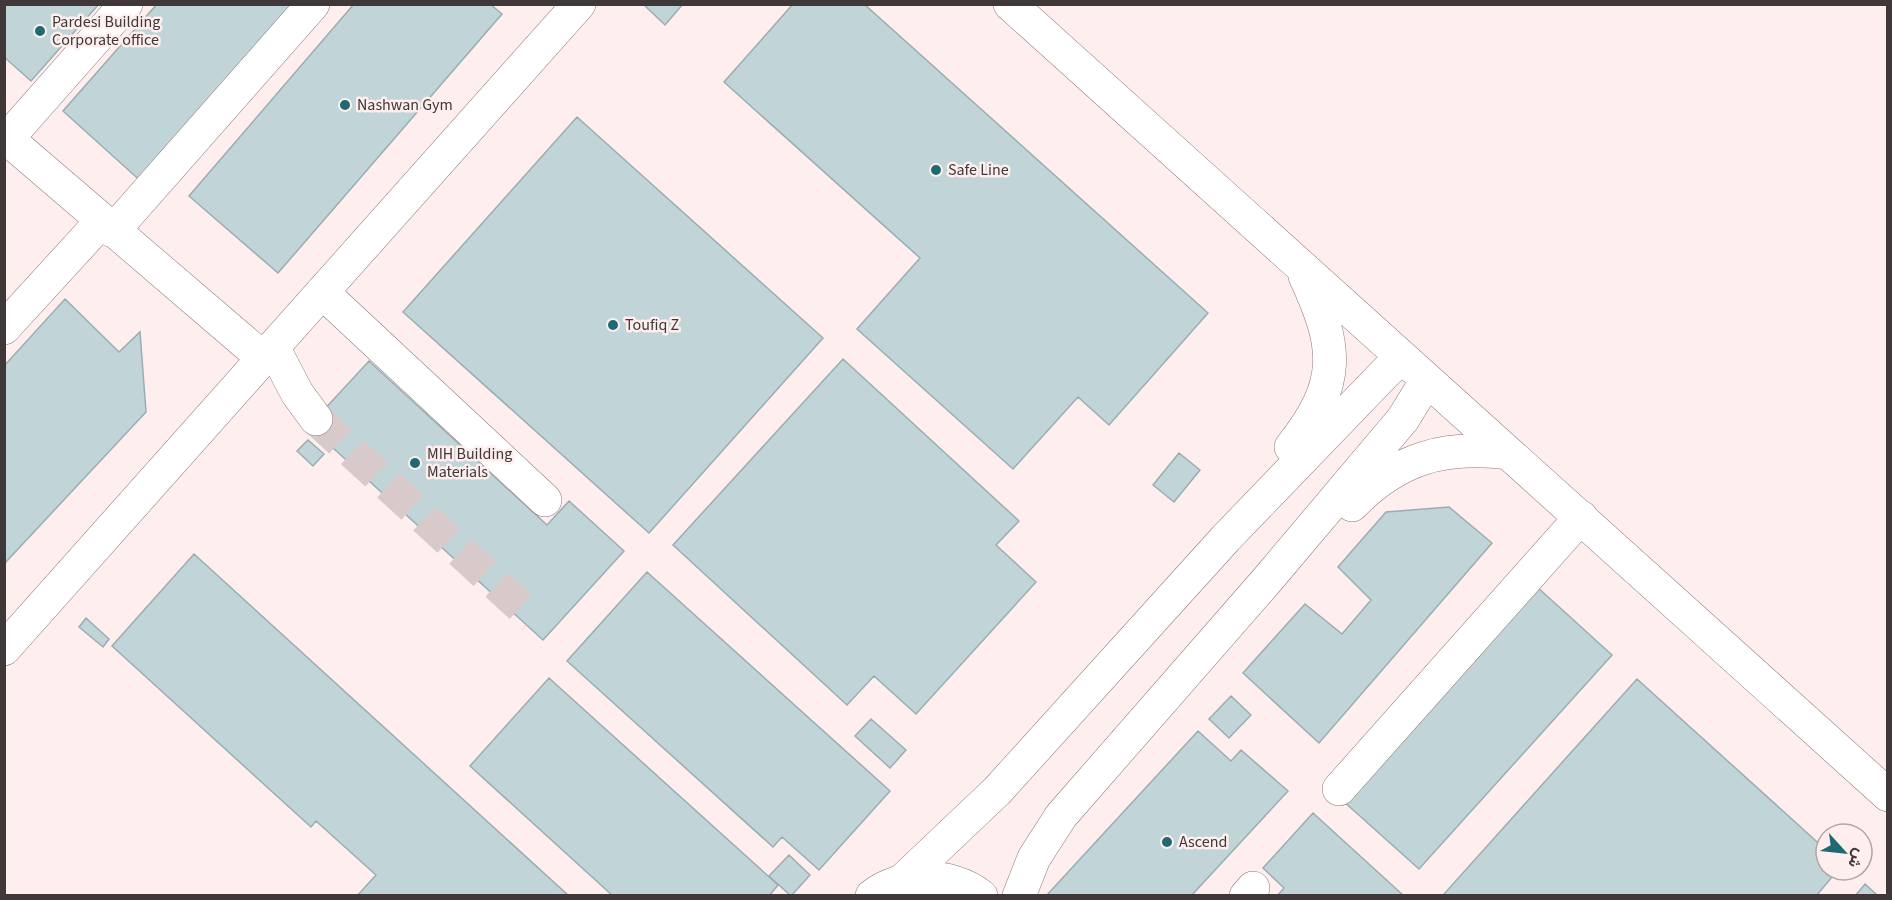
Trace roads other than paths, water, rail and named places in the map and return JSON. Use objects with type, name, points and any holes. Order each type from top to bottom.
[{"type":"street","points":[[126,4],[6,137],[107,226],[268,353],[316,419]]},
{"type":"street","points":[[4,328],[107,226],[313,4]]},
{"type":"street","points":[[4,649],[579,4]]},
{"type":"street","points":[[1010,4],[1887,795]]},
{"type":"street","points":[[1226,538],[1249,498],[1311,422],[1326,387],[1330,349],[1327,331],[1300,266]]},
{"type":"street","points":[[322,292],[545,500]]},
{"type":"street","points":[[902,881],[997,791],[1226,538],[1402,358]]},
{"type":"street","points":[[1019,896],[1034,858],[1061,816],[1268,579],[1403,419],[1427,380]]},
{"type":"street","points":[[1268,579],[1311,545],[1368,489],[1411,462],[1434,454],[1459,450],[1509,453]]},
{"type":"street","points":[[1339,789],[1581,517]]},
{"type":"street","points":[[872,896],[878,890],[902,881],[928,878],[953,882],[981,896]]},
{"type":"tunnel","points":[[316,419],[533,618]]},
{"type":"place","name":"Pardesi Building Corporate office","points":[[40,31]]},
{"type":"place","name":"Nashwan Gym","points":[[345,105]]},
{"type":"place","name":"Safe Line","points":[[936,170]]},
{"type":"place","name":"Toufiq Z","points":[[613,325]]},
{"type":"place","name":"MIH Building Materials","points":[[415,463]]},
{"type":"place","name":"Ascend","points":[[1167,842]]}]
